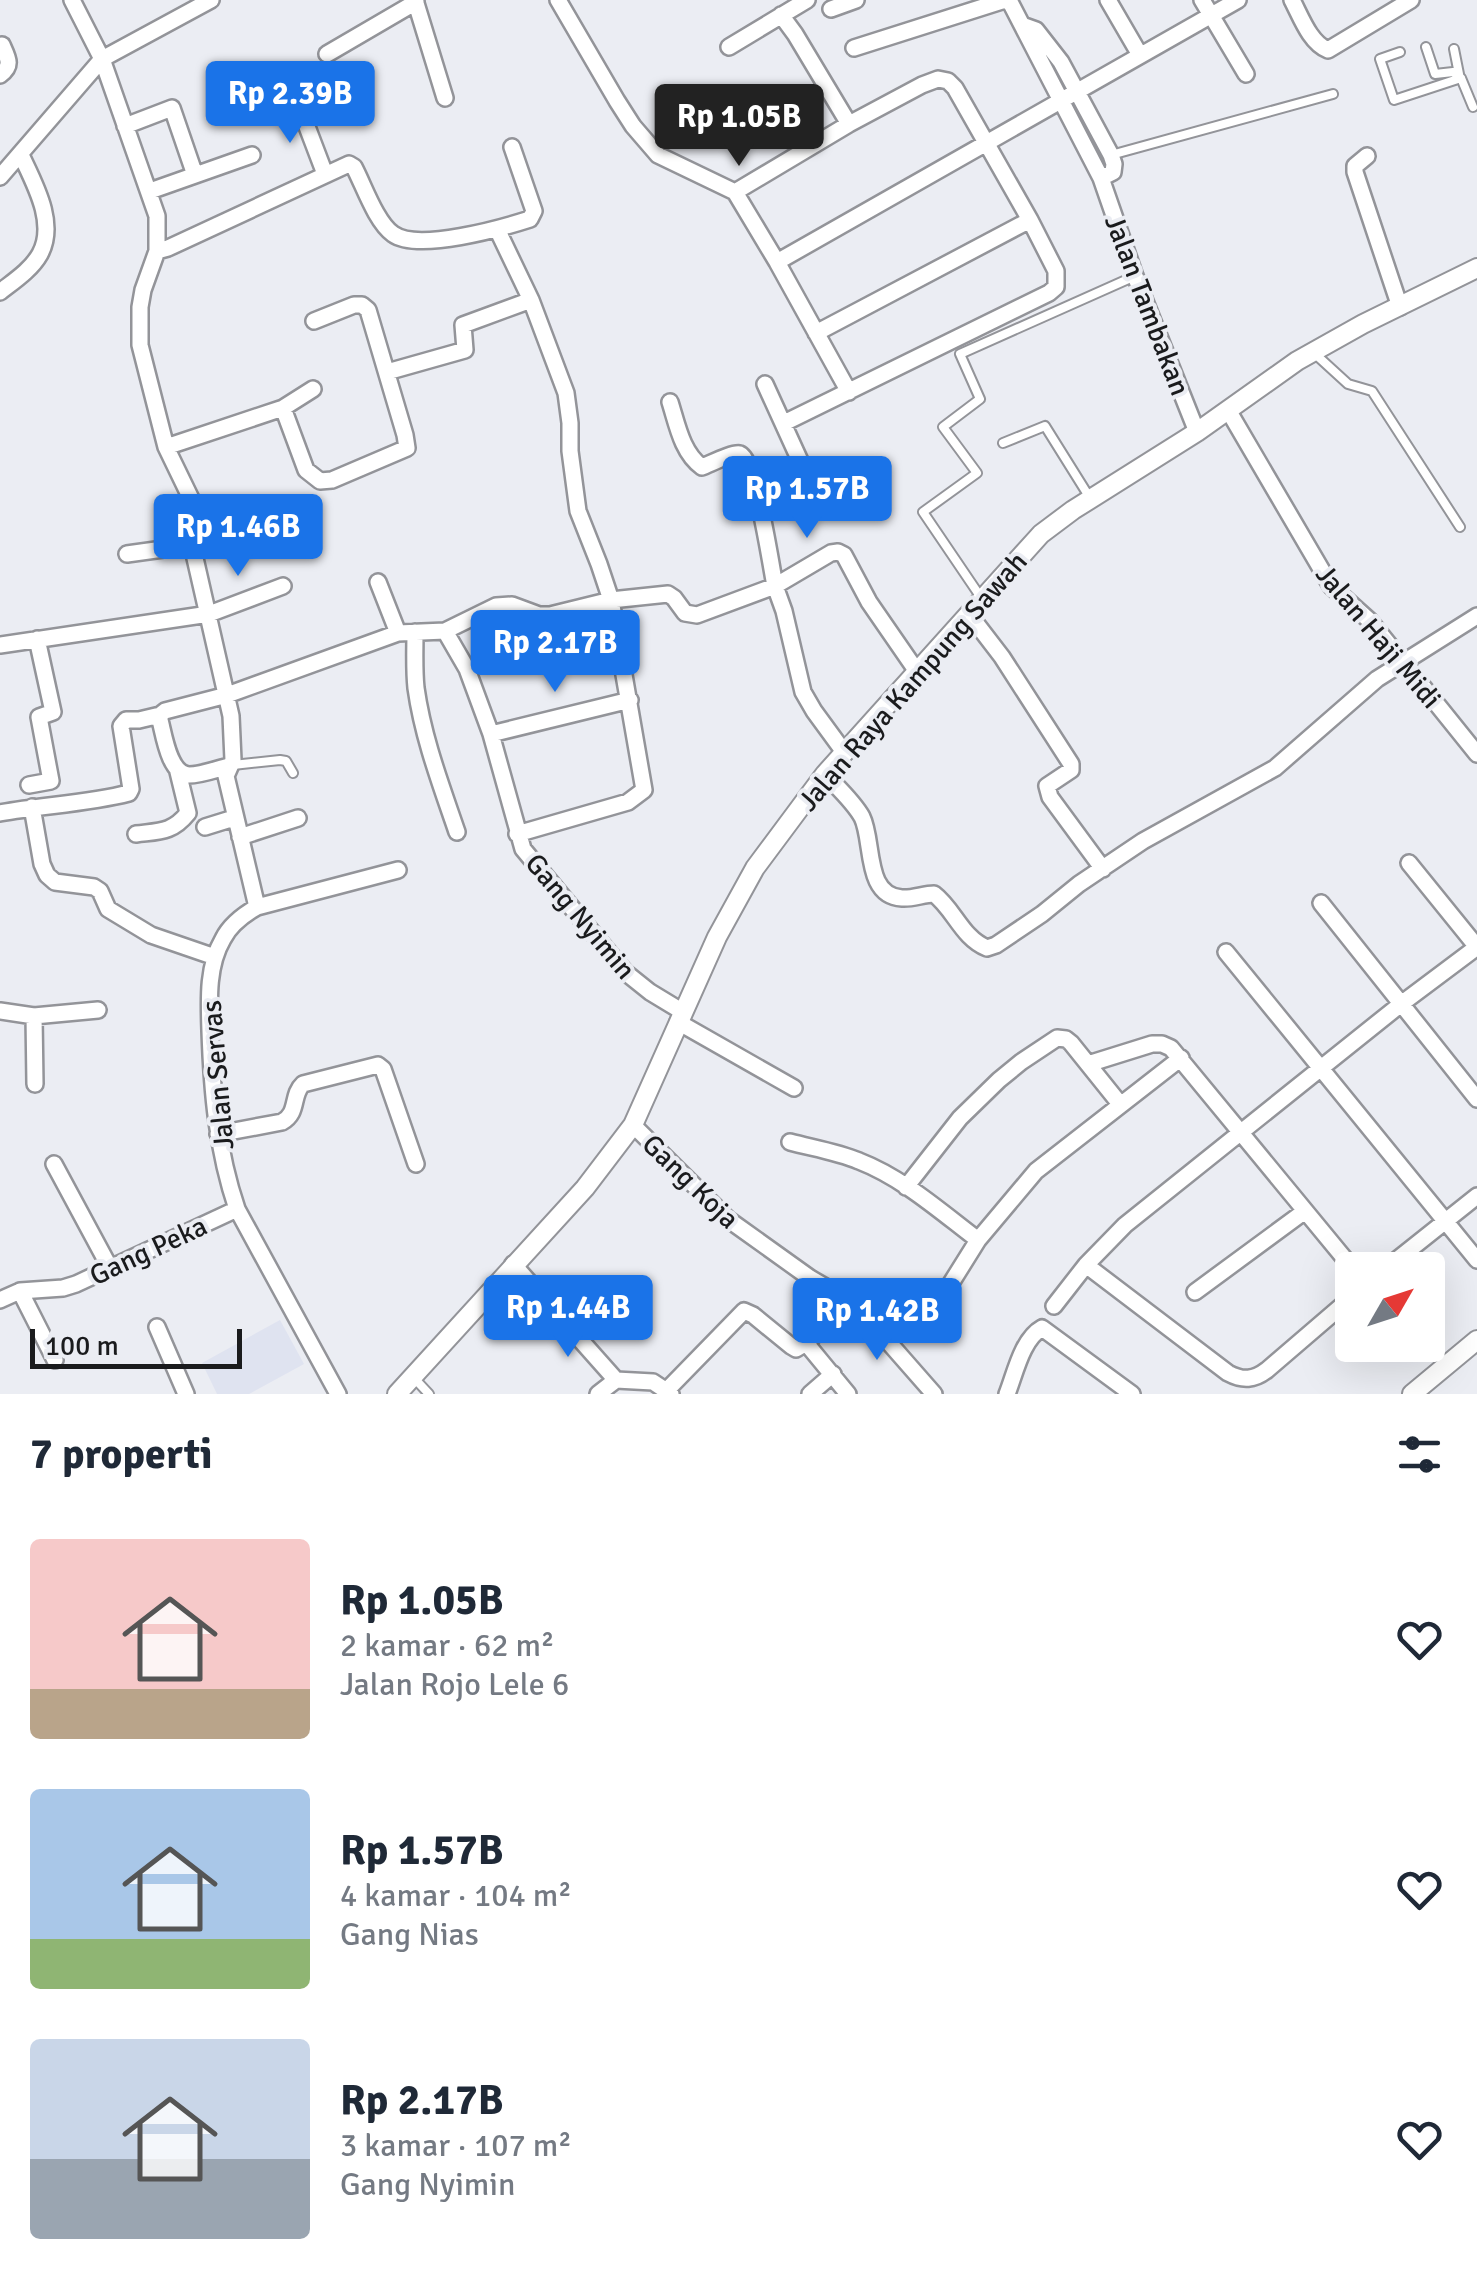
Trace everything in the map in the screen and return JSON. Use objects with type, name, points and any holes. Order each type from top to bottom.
[{"type":"street","points":[[72,0],[102,59],[157,216],[157,251],[143,290],[140,344],[166,447],[197,511],[192,544],[227,695],[234,748],[234,760],[226,776],[256,907],[398,870]]},
{"type":"street","points":[[0,177],[102,59],[211,0]]},
{"type":"street","points":[[558,0],[625,114],[658,156],[735,192],[849,392]]},
{"type":"street","points":[[729,47],[807,0]]},
{"type":"street","points":[[830,9],[856,0]]},
{"type":"street","points":[[854,48],[1007,0]]},
{"type":"street","name":"Jalan Tambakan","points":[[1007,0],[1101,178],[1197,432]]},
{"type":"street","points":[[1108,0],[1140,55]]},
{"type":"street","points":[[1202,0],[1246,74]]},
{"type":"street","points":[[777,262],[1238,0]]},
{"type":"street","points":[[1292,0],[1315,42],[1328,50],[1410,0]]},
{"type":"street","points":[[326,54],[416,1],[444,98]]},
{"type":"street","points":[[781,15],[849,124]]},
{"type":"street","name":"Jalan Tambakan","points":[[1022,25],[1036,30],[1061,62],[1111,155],[1113,172],[1101,178]]},
{"type":"street","points":[[0,75],[10,62],[2,45]]},
{"type":"street","points":[[735,192],[922,84],[938,79],[948,81],[1056,271],[1056,287],[1049,293],[784,424]]},
{"type":"street","points":[[298,103],[325,174]]},
{"type":"street","points":[[126,126],[172,108],[195,175]]},
{"type":"street","points":[[157,251],[349,164],[382,224],[395,236],[425,241],[498,229],[530,219],[534,212],[512,147]]},
{"type":"street","points":[[0,292],[30,267],[45,241],[39,194],[21,155]]},
{"type":"street","points":[[150,191],[252,155]]},
{"type":"street","points":[[1367,156],[1355,166],[1355,172],[1400,307]]},
{"type":"street","points":[[816,334],[1030,220]]},
{"type":"street","points":[[498,229],[531,300],[566,393],[578,511],[610,600],[644,790],[628,802],[518,834]]},
{"type":"street","name":"Jalan Raya Kampung Sawah","points":[[396,1394],[585,1188],[633,1125],[717,936],[756,868],[825,774],[1042,534],[1313,352],[1477,268]]},
{"type":"street","points":[[387,372],[465,350],[463,325],[531,300]]},
{"type":"street","points":[[283,408],[306,470],[320,481],[332,480],[407,448],[368,310],[354,305],[314,321]]},
{"type":"street","points":[[766,384],[811,484]]},
{"type":"street","points":[[166,447],[283,408],[313,389]]},
{"type":"street","points":[[670,402],[694,461],[702,467],[734,453],[742,454],[748,462],[803,692],[844,752]]},
{"type":"street","name":"Jalan Haji Midi","points":[[1228,410],[1331,586],[1370,622],[1477,754]]},
{"type":"street","points":[[127,554],[192,544]]},
{"type":"street","points":[[0,813],[128,793],[131,789],[121,726],[126,720],[140,720],[227,695],[407,633],[445,631],[496,606],[512,605],[550,615],[610,600],[668,594],[685,613],[697,615],[775,586],[838,552],[844,555],[869,602],[918,672]]},
{"type":"street","points":[[378,582],[407,633],[429,750],[457,832]]},
{"type":"street","points":[[0,645],[210,614],[283,586]]},
{"type":"street","points":[[969,614],[1071,764],[1071,770],[1046,786],[1103,868]]},
{"type":"street","points":[[825,774],[850,799],[862,818],[872,870],[883,890],[900,899],[934,894],[977,944],[987,948],[1143,841],[1275,768],[1377,679],[1477,616]]},
{"type":"street","name":"Gang Nyimin","points":[[445,631],[466,670],[491,734],[523,849],[625,972],[681,1017],[794,1088]]},
{"type":"street","points":[[29,784],[51,781],[39,718],[53,712],[37,639]]},
{"type":"street","points":[[491,734],[630,700]]},
{"type":"street","points":[[136,834],[170,830],[188,813],[160,714]]},
{"type":"street","points":[[178,772],[187,775],[229,766]]},
{"type":"street","points":[[32,807],[46,875],[55,882],[94,887],[100,891],[108,910],[150,935],[215,958]]},
{"type":"street","points":[[205,827],[234,818]]},
{"type":"street","points":[[240,837],[298,818]]},
{"type":"street","points":[[1054,1306],[1125,1225],[1477,947],[1409,863]]},
{"type":"street","points":[[1321,904],[1477,1100]]},
{"type":"street","name":"Jalan Servas","points":[[256,907],[233,924],[222,939],[209,990],[218,1134],[237,1208],[338,1394]]},
{"type":"street","points":[[1226,952],[1477,1260]]},
{"type":"street","points":[[0,1011],[34,1016],[98,1010]]},
{"type":"street","points":[[34,1016],[35,1084]]},
{"type":"street","points":[[906,1187],[960,1118],[1000,1080],[1058,1038],[1066,1039],[1120,1104]]},
{"type":"street","points":[[1088,1064],[1152,1044],[1172,1048],[1339,1252]]},
{"type":"street","points":[[948,1288],[978,1240],[1036,1170],[1180,1058]]},
{"type":"street","points":[[218,1134],[282,1122],[290,1118],[298,1088],[303,1084],[378,1065],[383,1069],[416,1164]]},
{"type":"street","name":"Gang Koja","points":[[633,1125],[729,1220],[849,1302],[934,1394]]},
{"type":"street","points":[[790,1142],[856,1159],[906,1187],[978,1240]]},
{"type":"street","points":[[54,1164],[110,1268]]},
{"type":"street","points":[[1406,1252],[1477,1196]]},
{"type":"street","name":"Gang Peka","points":[[0,1300],[20,1291],[64,1288],[237,1208]]},
{"type":"street","points":[[1195,1292],[1305,1211]]},
{"type":"street","points":[[513,1264],[616,1380]]},
{"type":"street","points":[[1086,1265],[1236,1378],[1258,1378],[1335,1312]]},
{"type":"street","points":[[20,1291],[55,1360]]},
{"type":"street","points":[[598,1394],[616,1380],[654,1382],[669,1392],[744,1311],[796,1348],[849,1302]]},
{"type":"street","points":[[156,1327],[186,1394]]},
{"type":"street","points":[[1007,1394],[1030,1338],[1042,1328],[1121,1391]]},
{"type":"street","points":[[1412,1394],[1477,1340]]},
{"type":"street","points":[[806,1343],[848,1394]]},
{"type":"street","points":[[810,1394],[833,1374]]},
{"type":"lane","points":[[1426,47],[1435,74],[1452,72],[1461,78]]},
{"type":"lane","points":[[1454,49],[1457,69],[1477,118]]},
{"type":"lane","points":[[1400,52],[1380,58],[1394,100],[1461,78]]},
{"type":"lane","points":[[1111,155],[1333,94]]},
{"type":"lane","points":[[982,599],[924,512],[977,473],[942,427],[980,399],[960,354],[1135,276]]},
{"type":"lane","points":[[1313,352],[1348,384],[1372,391],[1460,527]]},
{"type":"lane","points":[[1004,443],[1045,426],[1090,500]]},
{"type":"lane","points":[[229,766],[280,760],[286,761],[293,774]]},
{"type":"lane","points":[[413,1376],[429,1394]]},
{"type":"shaded area","points":[[280,1320],[304,1364],[249,1394],[217,1394],[202,1363]]}]
